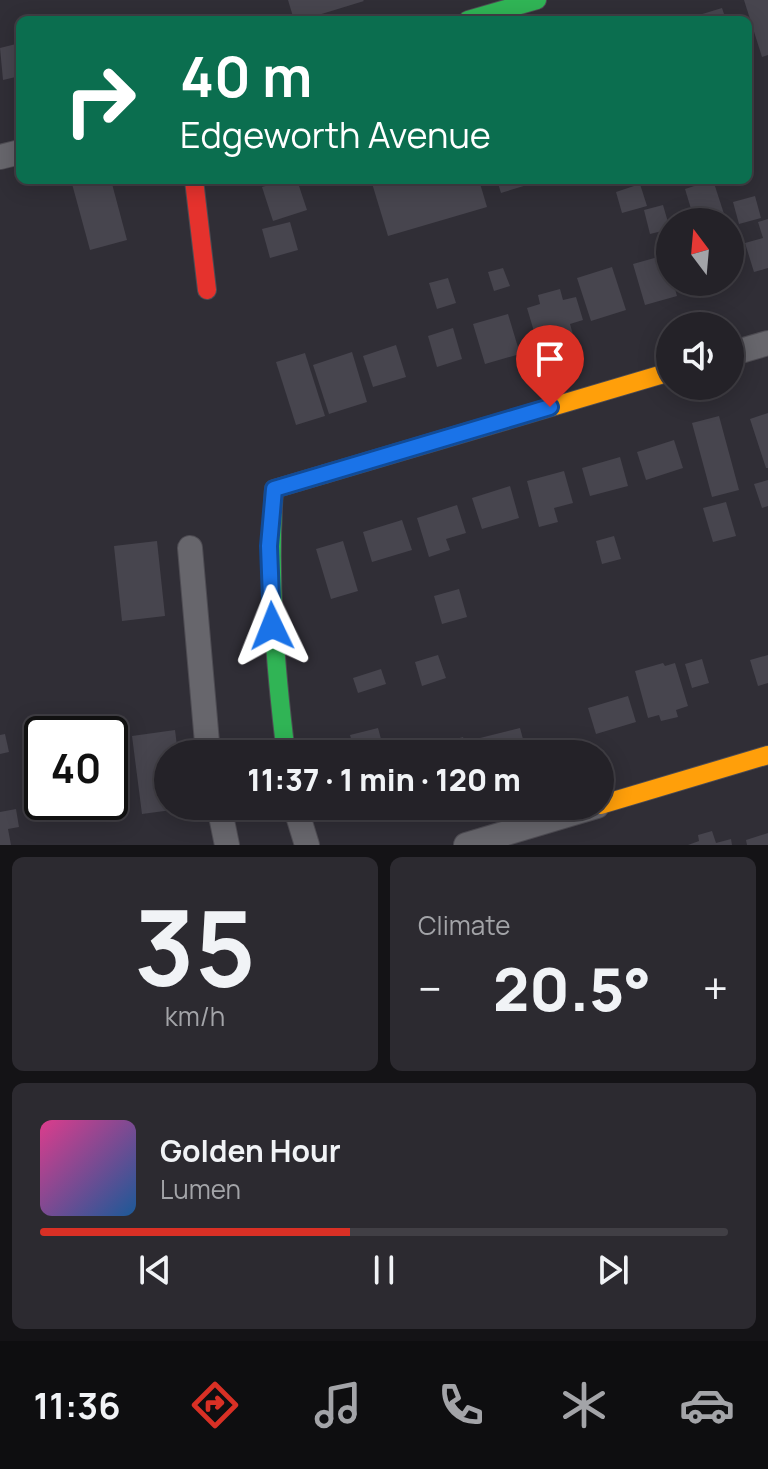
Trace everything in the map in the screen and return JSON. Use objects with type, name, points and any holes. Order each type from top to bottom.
[{"type":"street","points":[[482,16],[537,0]]},
{"type":"street","points":[[194,184],[207,290]]},
{"type":"street","points":[[744,350],[768,343]]},
{"type":"street","points":[[284,740],[272,638],[269,546],[274,489],[656,376]]},
{"type":"street","points":[[190,548],[207,740]]},
{"type":"street","points":[[614,801],[768,755]]},
{"type":"street","points":[[222,820],[227,845]]},
{"type":"street","points":[[299,820],[307,845]]},
{"type":"street","points":[[466,845],[551,820]]},
{"type":"building","points":[[288,0],[364,1],[315,16],[293,16]]},
{"type":"building","points":[[744,0],[768,0],[768,55],[762,57],[752,16],[749,16]]},
{"type":"building","points":[[722,8],[725,16],[696,16]]},
{"type":"building","points":[[16,44],[16,77],[3,80],[0,48]]},
{"type":"building","points":[[72,184],[112,184],[127,240],[90,250]]},
{"type":"building","points":[[298,184],[307,210],[273,221],[262,187]]},
{"type":"building","points":[[372,184],[480,184],[487,207],[388,236]]},
{"type":"building","points":[[498,184],[530,184],[501,193]]},
{"type":"building","points":[[640,184],[647,206],[622,213],[616,192]]},
{"type":"building","points":[[714,184],[722,208],[691,208],[685,189]]},
{"type":"building","points":[[755,196],[761,218],[744,223],[744,208],[735,208],[733,202]]},
{"type":"building","points":[[663,205],[664,208],[656,208],[656,232],[650,234],[644,210]]},
{"type":"building","points":[[768,219],[768,268],[754,272],[745,243],[763,238],[758,222]]},
{"type":"building","points":[[290,222],[298,250],[270,258],[262,229]]},
{"type":"building","points":[[656,258],[656,296],[677,296],[645,305],[633,264]]},
{"type":"building","points":[[612,267],[626,310],[591,321],[577,278]]},
{"type":"building","points":[[503,268],[510,286],[494,291],[488,272]]},
{"type":"building","points":[[448,278],[456,303],[437,309],[429,283]]},
{"type":"building","points":[[560,289],[563,300],[576,297],[583,320],[570,324],[574,338],[539,348],[527,308],[540,304],[538,295]]},
{"type":"building","points":[[508,314],[520,354],[485,364],[473,324]]},
{"type":"building","points":[[453,328],[462,359],[437,367],[428,336]]},
{"type":"building","points":[[396,345],[406,377],[373,387],[363,356]]},
{"type":"building","points":[[352,352],[367,402],[329,414],[313,365]]},
{"type":"building","points":[[305,353],[325,416],[296,425],[276,362]]},
{"type":"building","points":[[768,413],[768,468],[766,468],[750,419]]},
{"type":"building","points":[[719,416],[739,490],[712,497],[692,423]]},
{"type":"building","points":[[674,440],[683,468],[646,480],[637,452]]},
{"type":"building","points":[[620,457],[628,486],[590,496],[582,468]]},
{"type":"building","points":[[564,471],[573,503],[554,508],[558,522],[539,527],[527,481]]},
{"type":"building","points":[[768,480],[768,506],[762,508],[754,484]]},
{"type":"building","points":[[510,486],[519,518],[482,529],[472,498]]},
{"type":"building","points":[[726,502],[736,536],[713,542],[703,508]]},
{"type":"building","points":[[457,505],[466,533],[446,539],[450,550],[429,557],[417,518]]},
{"type":"building","points":[[402,520],[412,550],[372,562],[363,532]]},
{"type":"building","points":[[614,536],[621,559],[602,564],[596,541]]},
{"type":"building","points":[[157,541],[165,616],[122,621],[114,546]]},
{"type":"building","points":[[343,541],[358,591],[331,599],[316,549]]},
{"type":"building","points":[[459,589],[467,617],[442,624],[434,596]]},
{"type":"building","points":[[438,655],[446,678],[422,686],[415,662]]},
{"type":"building","points":[[768,655],[768,683],[758,686],[750,660]]},
{"type":"building","points":[[702,659],[709,683],[692,688],[685,664]]},
{"type":"building","points":[[663,663],[665,666],[675,663],[688,706],[676,710],[678,717],[661,721],[659,715],[648,718],[635,671]]},
{"type":"building","points":[[381,669],[386,684],[358,693],[353,678]]},
{"type":"building","points":[[628,696],[636,722],[596,734],[588,708]]},
{"type":"building","points":[[378,728],[381,740],[351,740],[350,735]]},
{"type":"building","points":[[520,728],[523,740],[480,740]]},
{"type":"building","points":[[175,730],[176,740],[154,740],[154,812],[142,814],[132,736]]},
{"type":"building","points":[[5,734],[9,752],[0,754],[0,735]]},
{"type":"building","points":[[16,809],[19,827],[8,829],[11,845],[0,845],[0,812]]},
{"type":"building","points":[[712,831],[716,843],[731,839],[732,845],[688,845],[699,841],[698,835]]},
{"type":"building","points":[[768,833],[768,845],[747,845],[746,840]]},
{"type":"traffic: fast","points":[[482,16],[537,0]]},
{"type":"traffic: fast","points":[[285,740],[274,622],[274,489],[325,474]]},
{"type":"traffic: slow","points":[[325,474],[656,376]]},
{"type":"traffic: slow","points":[[614,801],[768,755]]},
{"type":"traffic: jam","points":[[194,184],[207,290]]},
{"type":"route","points":[[272,626],[269,546],[274,489],[550,407]]}]
